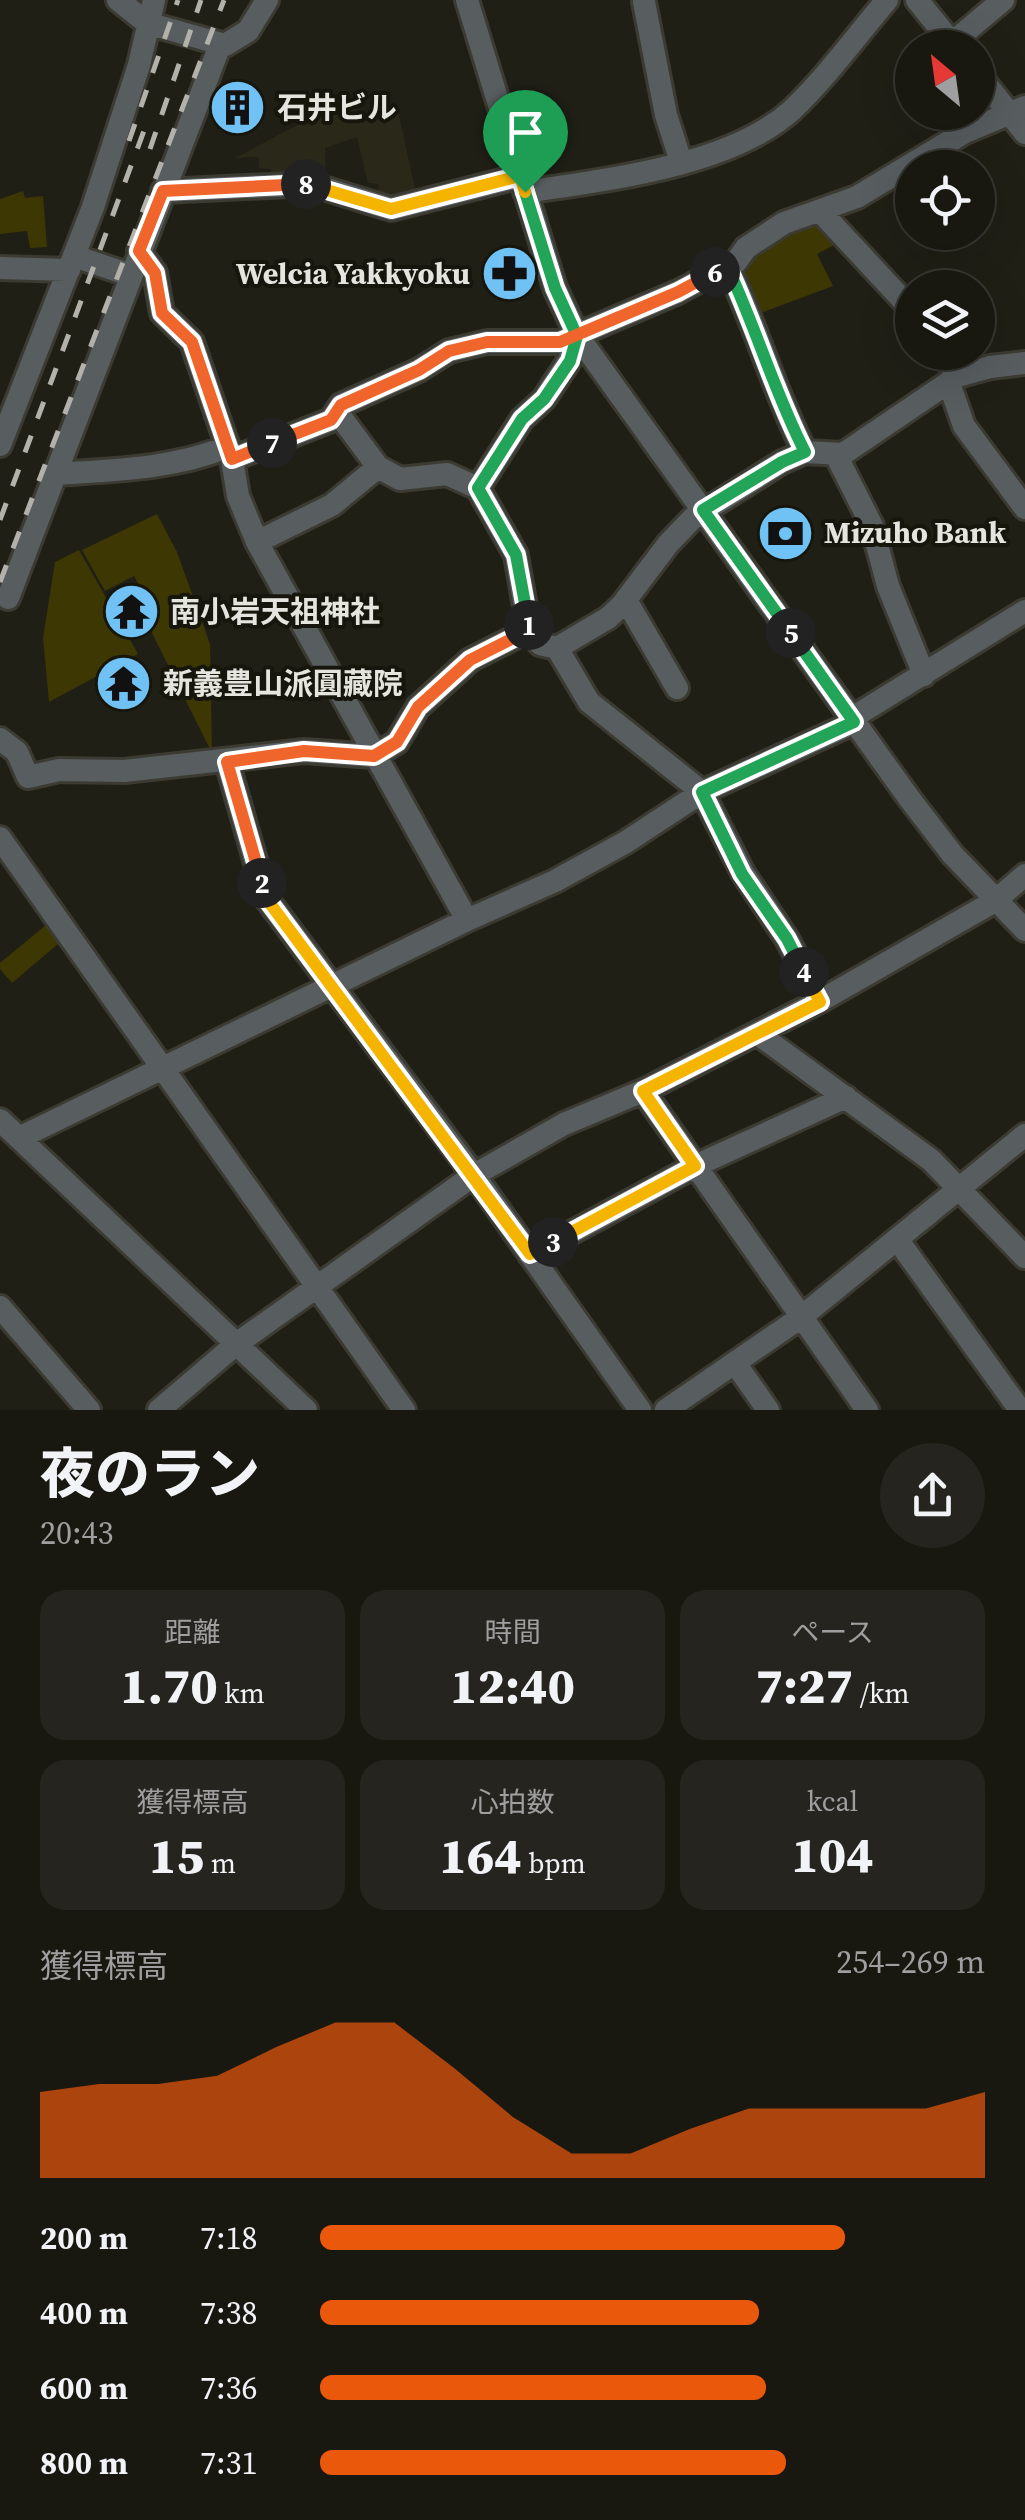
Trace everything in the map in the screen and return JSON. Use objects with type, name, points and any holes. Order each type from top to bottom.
[{"type":"street","points":[[118,0],[220,45],[248,32],[266,0]]},
{"type":"street","points":[[467,0],[555,288],[577,336],[952,854],[1025,930]]},
{"type":"street","points":[[163,191],[312,184],[391,209],[523,184],[623,178],[734,146],[790,112],[887,0]]},
{"type":"street","points":[[917,0],[941,30]]},
{"type":"street","points":[[971,30],[1004,0]]},
{"type":"street","points":[[644,2],[666,115],[680,162]]},
{"type":"street","points":[[2,437],[125,112],[150,11]]},
{"type":"street","points":[[8,598],[220,45]]},
{"type":"street","points":[[995,90],[1017,110],[1025,133]]},
{"type":"street","points":[[56,474],[126,469],[229,453],[331,420],[341,405],[465,345],[560,342],[577,336],[678,292],[736,262],[746,248],[784,223],[856,197],[950,141],[1017,110]]},
{"type":"street","points":[[820,211],[895,292]]},
{"type":"street","points":[[139,251],[155,273],[162,313],[192,342],[229,453],[238,496],[257,542],[467,920]]},
{"type":"street","points":[[0,268],[71,263],[130,275]]},
{"type":"street","points":[[727,266],[752,319],[782,406],[805,452]]},
{"type":"street","points":[[478,488],[522,419],[544,399],[570,361],[577,336]]},
{"type":"street","points":[[338,412],[378,467],[400,479],[447,474],[478,488],[516,555],[529,630],[540,644],[557,648],[608,618],[680,530],[703,510],[805,452],[843,454],[953,380],[990,367],[1025,363]]},
{"type":"street","points":[[949,370],[964,426],[1025,508]]},
{"type":"street","points":[[836,455],[872,526],[897,613],[924,675]]},
{"type":"street","points":[[257,542],[332,505],[378,467]]},
{"type":"street","points":[[626,600],[678,688]]},
{"type":"street","points":[[306,1410],[8,1135],[161,1068],[555,881],[626,842],[702,792],[853,720],[1025,611]]},
{"type":"street","points":[[0,739],[17,752],[28,777],[58,770],[124,770],[304,751],[374,756],[397,742],[418,707],[470,660],[529,630]]},
{"type":"street","points":[[557,648],[589,702],[702,792],[742,874],[787,939],[820,1002]]},
{"type":"street","points":[[227,762],[266,898],[474,1175],[640,1410]]},
{"type":"street","points":[[0,838],[404,1410]]},
{"type":"street","points":[[158,1410],[235,1345],[474,1175],[564,1124],[643,1091],[820,1002],[995,900],[1025,876]]},
{"type":"street","points":[[758,1034],[911,1143],[1025,1257]]},
{"type":"street","points":[[643,1091],[867,1410]]},
{"type":"street","points":[[530,1254],[695,1166],[846,1097]]},
{"type":"street","points":[[666,1410],[800,1318],[1025,1135]]},
{"type":"street","points":[[897,1239],[1020,1410]]},
{"type":"street","points":[[0,1307],[89,1410]]},
{"type":"street","points":[[735,1363],[768,1410]]},
{"type":"shaded area","points":[[349,98],[359,116],[397,107],[417,197],[375,200],[379,184],[368,183],[357,137],[325,148],[326,182],[271,180],[271,169],[259,168],[258,157],[235,158]]},
{"type":"shaded area","points":[[23,191],[25,198],[43,196],[47,247],[30,248],[27,231],[0,234],[0,199]]},
{"type":"shaded area","points":[[820,220],[840,242],[817,254],[833,286],[758,314],[740,273],[747,262],[765,245]]},
{"type":"shaded area","points":[[157,514],[177,552],[210,644],[212,753],[142,613],[152,607],[134,576],[105,591],[82,550]]},
{"type":"shaded area","points":[[79,550],[138,654],[49,702],[43,638],[55,562]]},
{"type":"shaded area","points":[[52,920],[65,938],[12,983],[0,969],[0,963]]},
{"type":"railway","points":[[129,141],[178,0]]},
{"type":"railway","points":[[150,149],[201,0]]},
{"type":"railway","points":[[0,582],[224,0]]},
{"type":"railway","points":[[0,520],[145,128]]},
{"type":"place","name":"石井ビル","points":[[238,108]]},
{"type":"place","name":"Welcia Yakkyoku","points":[[509,274]]},
{"type":"place","name":"Mizuho Bank","points":[[785,533]]},
{"type":"place","name":"南小岩天祖神社","points":[[131,612]]},
{"type":"place","name":"新義豊山派圓藏院","points":[[124,684]]},
{"type":"route","points":[[525,192],[520,176],[391,209],[312,184],[163,191],[139,251],[155,273],[162,313],[192,342],[232,459],[331,420],[341,405],[419,370],[449,351],[487,342],[560,342],[577,336],[678,292],[727,266],[752,319],[782,406],[805,452],[703,510],[854,722],[702,792],[742,874],[787,939],[820,1002],[643,1091],[695,1166],[530,1254],[266,898],[227,762],[304,751],[374,756],[397,742],[418,707],[470,660],[529,630],[516,555],[478,488],[522,419],[544,399],[570,361],[577,336],[555,288],[525,192]]}]
